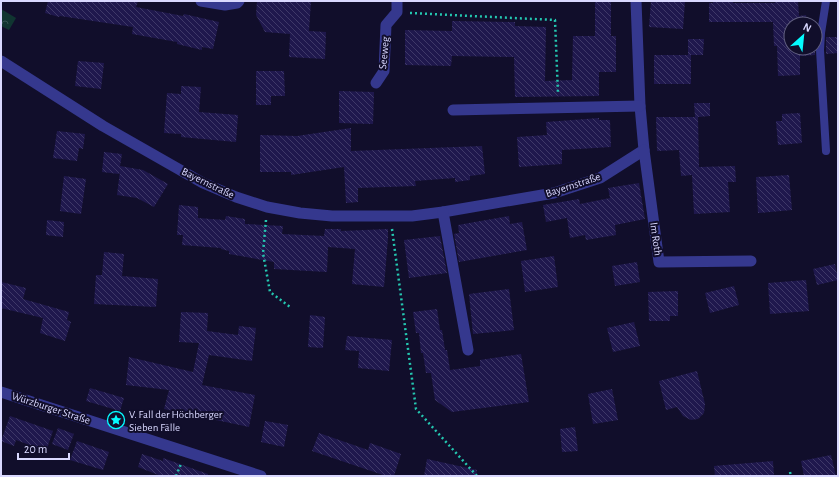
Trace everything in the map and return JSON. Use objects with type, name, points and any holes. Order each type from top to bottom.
[{"type":"street","points":[[201,1],[225,6],[238,3],[239,1]]},
{"type":"street","points":[[636,1],[640,106],[644,150]]},
{"type":"street","name":"Seeweg","points":[[376,83],[384,71],[386,25],[397,7]]},
{"type":"street","name":"Bayernstraße","points":[[1,61],[103,126],[203,183],[236,197],[267,207],[300,213],[332,216],[412,216],[554,193],[600,178],[644,150]]},
{"type":"street","points":[[453,110],[640,106]]},
{"type":"street","name":"Im Roth","points":[[644,150],[659,262],[751,261]]},
{"type":"street","points":[[443,212],[468,350]]},
{"type":"street","name":"Würzburger Straße","points":[[1,392],[261,476]]},
{"type":"lane","points":[[826,1],[820,50],[826,151]]},
{"type":"path","points":[[397,7],[555,20],[558,77]]},
{"type":"path","points":[[267,207],[263,253],[270,292],[290,307]]},
{"type":"path","points":[[390,217],[416,409],[477,476]]},
{"type":"green space","points":[[1,9],[16,18],[9,30],[1,26]]},
{"type":"building","points":[[48,1],[138,1],[136,7],[183,16],[184,14],[219,22],[213,49],[202,47],[202,50],[177,44],[177,42],[132,34],[133,27],[59,17],[45,13]]},
{"type":"building","points":[[257,1],[311,1],[309,31],[326,32],[325,59],[289,57],[290,34],[265,32],[256,15]]},
{"type":"building","points":[[595,1],[611,1],[611,36],[616,36],[616,72],[599,72],[599,96],[515,97],[514,57],[452,56],[451,66],[405,65],[405,30],[452,31],[452,21],[515,22],[515,26],[546,27],[545,81],[572,80],[573,36],[595,36]]},
{"type":"building","points":[[651,1],[685,1],[683,29],[649,27]]},
{"type":"building","points":[[713,1],[733,1],[733,3],[775,3],[775,1],[798,1],[799,16],[783,16],[783,56],[800,56],[800,75],[778,76],[777,46],[774,46],[773,22],[709,22],[709,3],[713,3]]},
{"type":"building","points":[[826,37],[838,37],[838,53],[826,54]]},
{"type":"building","points":[[688,39],[704,39],[703,55],[688,55]]},
{"type":"building","points":[[654,55],[691,55],[691,84],[654,84]]},
{"type":"building","points":[[78,61],[104,63],[101,89],[75,86]]},
{"type":"building","points":[[256,71],[284,71],[285,96],[271,96],[271,105],[256,105]]},
{"type":"building","points":[[181,86],[201,87],[199,112],[238,115],[236,142],[181,137],[181,134],[164,133],[167,93],[181,94]]},
{"type":"building","points":[[339,91],[374,92],[373,124],[339,123]]},
{"type":"building","points":[[694,103],[710,103],[710,116],[698,117],[699,167],[735,166],[736,182],[728,182],[730,212],[694,214],[692,175],[681,176],[679,150],[657,151],[656,117],[695,117]]},
{"type":"building","points":[[800,113],[802,143],[778,145],[776,121],[782,121],[782,114]]},
{"type":"building","points":[[599,118],[599,120],[610,120],[611,147],[562,150],[562,164],[519,167],[517,137],[547,135],[546,122]]},
{"type":"building","points":[[351,128],[351,151],[482,146],[485,174],[470,176],[470,180],[455,182],[455,178],[415,181],[416,186],[358,188],[358,202],[346,203],[344,167],[291,175],[291,172],[260,172],[260,135],[297,136]]},
{"type":"building","points":[[57,131],[85,134],[83,149],[79,148],[77,161],[53,158]]},
{"type":"building","points":[[104,152],[122,154],[120,166],[143,170],[168,184],[154,207],[137,198],[117,195],[120,171],[119,174],[102,172]]},
{"type":"building","points":[[789,175],[792,210],[758,213],[756,177]]},
{"type":"building","points":[[64,176],[86,179],[81,214],[60,211]]},
{"type":"building","points":[[639,183],[645,219],[615,225],[616,235],[586,240],[585,235],[570,238],[567,218],[546,222],[543,205],[579,199],[580,204],[610,198],[608,188]]},
{"type":"building","points":[[179,205],[198,207],[198,218],[225,220],[226,216],[245,219],[245,224],[283,226],[282,234],[324,236],[325,229],[341,229],[341,231],[388,229],[384,287],[352,284],[355,249],[328,247],[327,272],[274,269],[274,262],[229,254],[229,251],[221,248],[182,245],[183,235],[177,235]]},
{"type":"building","points":[[509,216],[510,224],[522,222],[527,250],[459,262],[454,234],[459,233],[458,225]]},
{"type":"building","points":[[47,220],[64,222],[63,237],[46,235]]},
{"type":"building","points":[[440,236],[447,273],[409,278],[404,240]]},
{"type":"building","points":[[104,252],[124,254],[122,276],[158,279],[156,307],[94,304],[96,275],[102,275]]},
{"type":"building","points":[[554,256],[558,287],[525,292],[521,261]]},
{"type":"building","points":[[637,262],[640,282],[615,286],[612,266]]},
{"type":"building","points":[[835,264],[838,280],[817,285],[813,269]]},
{"type":"building","points":[[806,280],[809,311],[770,314],[768,283]]},
{"type":"building","points":[[1,282],[26,288],[23,299],[69,312],[67,320],[71,322],[65,341],[40,333],[43,318],[1,308]]},
{"type":"building","points":[[734,286],[739,305],[710,313],[705,293]]},
{"type":"building","points":[[509,289],[514,330],[473,334],[469,294]]},
{"type":"building","points":[[678,291],[678,316],[670,316],[670,321],[649,321],[648,292]]},
{"type":"building","points":[[437,309],[440,330],[442,330],[445,350],[447,350],[450,370],[480,366],[480,360],[521,354],[529,402],[452,412],[435,400],[431,373],[426,373],[423,353],[421,353],[419,333],[416,333],[413,312]]},
{"type":"building","points":[[181,312],[208,313],[207,331],[238,335],[239,326],[256,328],[252,361],[209,355],[202,385],[255,395],[249,427],[164,409],[169,390],[126,385],[129,357],[193,372],[199,343],[179,342]]},
{"type":"building","points":[[310,315],[325,317],[323,348],[308,347]]},
{"type":"building","points":[[634,322],[640,346],[613,352],[607,328]]},
{"type":"building","points":[[347,336],[392,340],[389,371],[358,368],[359,351],[345,350]]},
{"type":"building","points":[[697,371],[705,404],[704,413],[698,419],[691,420],[683,416],[677,407],[666,410],[659,381]]},
{"type":"building","points":[[90,388],[124,398],[120,411],[86,401]]},
{"type":"building","points":[[612,389],[618,420],[593,424],[588,394]]},
{"type":"building","points":[[10,416],[53,431],[46,451],[16,440],[14,446],[1,441]]},
{"type":"building","points":[[265,421],[288,425],[284,447],[261,442]]},
{"type":"building","points":[[575,427],[578,451],[562,452],[560,429]]},
{"type":"building","points":[[58,428],[74,434],[68,450],[52,444]]},
{"type":"building","points":[[319,433],[368,450],[370,443],[401,454],[394,476],[386,476],[312,451]]},
{"type":"building","points":[[77,441],[109,452],[103,470],[70,460]]},
{"type":"building","points":[[142,454],[163,461],[163,458],[208,474],[208,476],[161,476],[138,467]]},
{"type":"building","points":[[831,455],[836,476],[804,476],[801,461]]},
{"type":"building","points":[[427,459],[477,470],[476,476],[424,476]]},
{"type":"building","points":[[773,461],[774,476],[715,476],[714,466]]},
{"type":"place","name":"V. Fall der Höchberger Sieben Fälle","points":[[116,420]]}]
